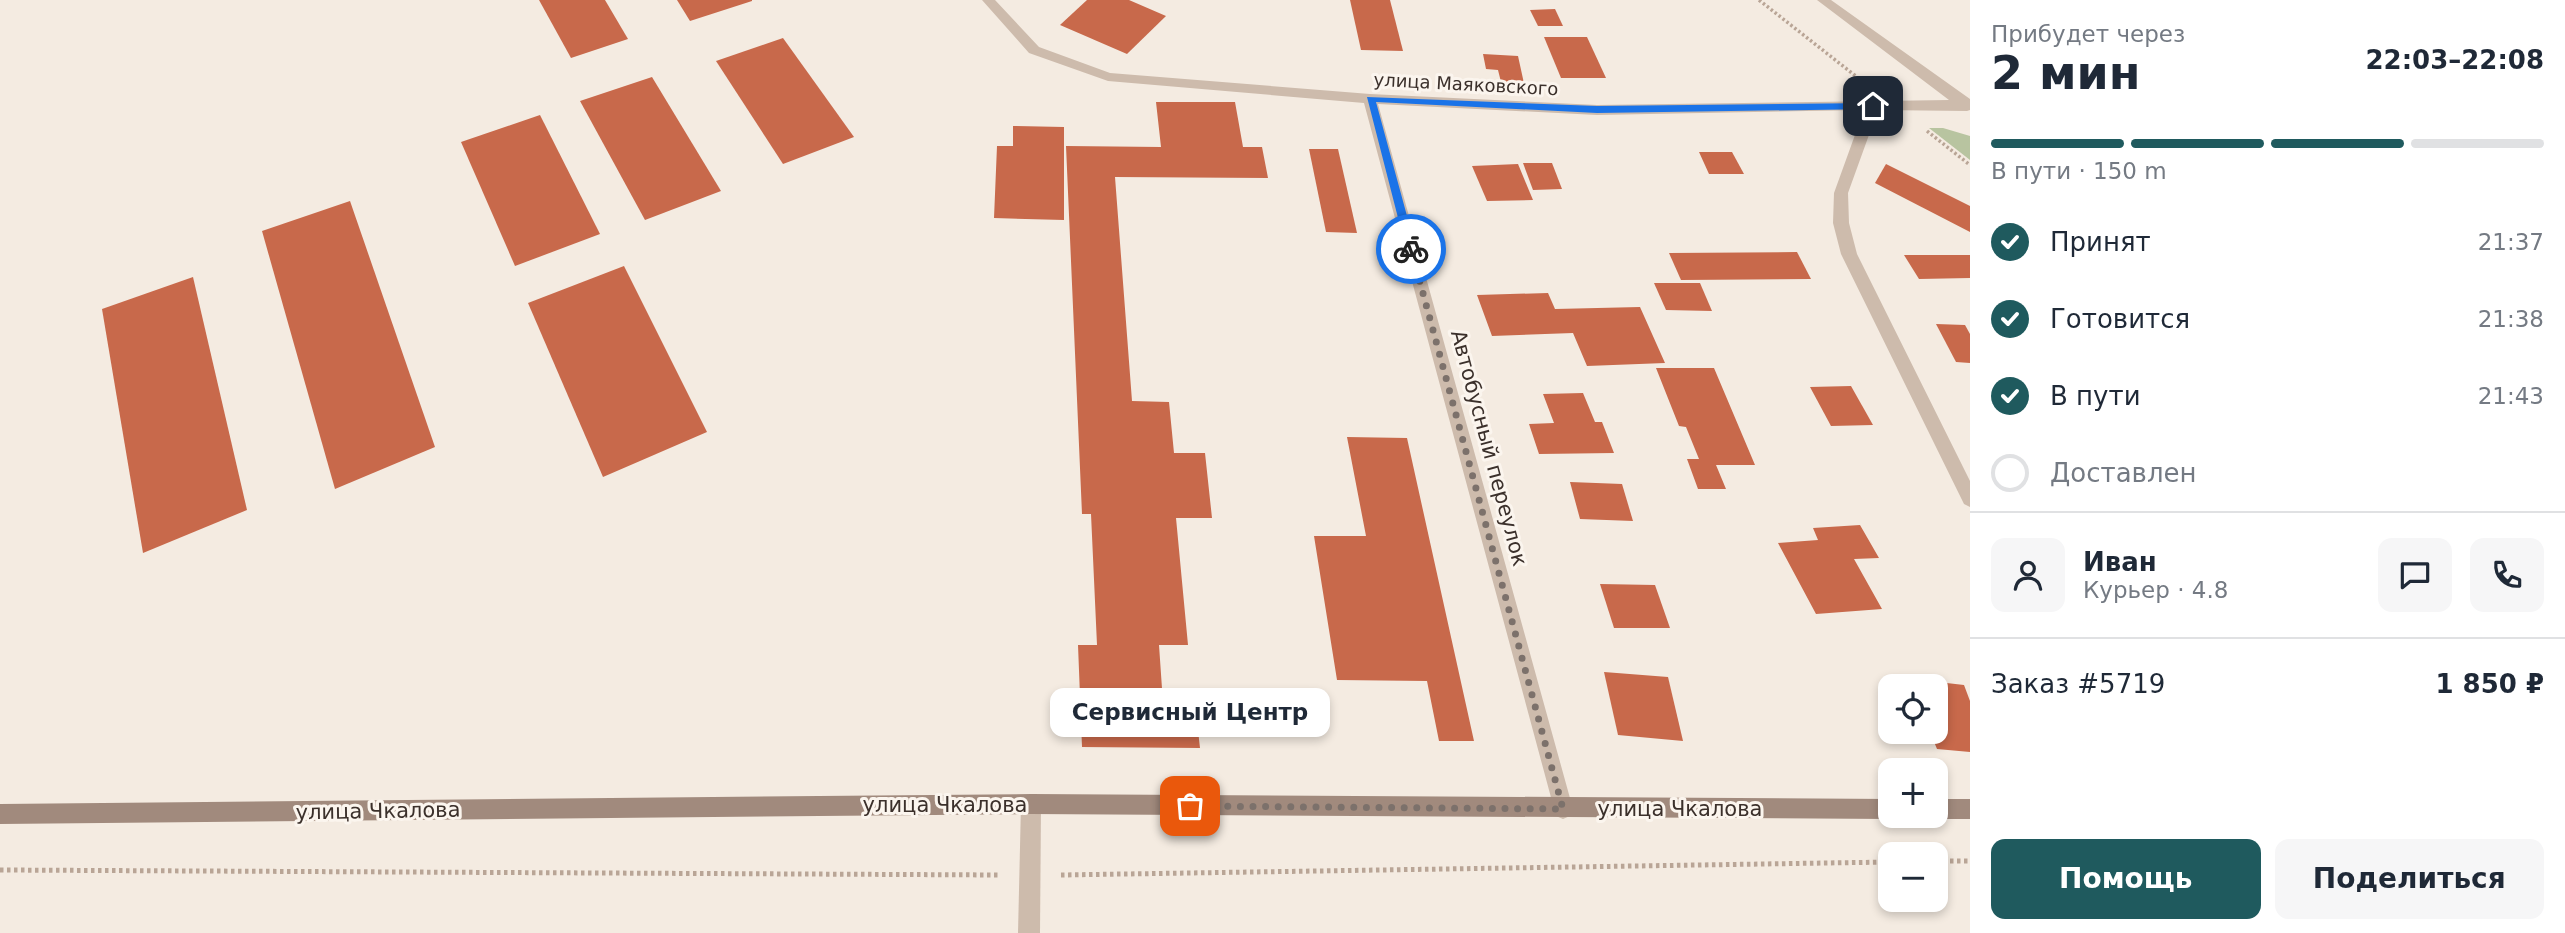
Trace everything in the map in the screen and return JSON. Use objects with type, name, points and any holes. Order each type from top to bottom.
[{"type":"main road","name":"улица Чкалова","points":[[0,814],[1031,804],[1878,809]]},
{"type":"main road","points":[[1948,809],[1970,808]]},
{"type":"street","name":"улица Маяковского","points":[[988,0],[1034,50],[1108,77],[1370,99],[1597,110],[1969,106]]},
{"type":"street","points":[[1823,0],[1969,106]]},
{"type":"street","name":"Автобусный переулок","points":[[1370,99],[1563,809]]},
{"type":"street","points":[[1873,106],[1841,193],[1841,223],[1849,254],[1970,499]]},
{"type":"street","points":[[1029,933],[1031,804]]},
{"type":"path","points":[[1948,861],[1970,861]]},
{"type":"path","points":[[0,870],[1030,875],[1878,862]]},
{"type":"green space","points":[[1929,128],[1943,128],[1970,136],[1970,160]]},
{"type":"building","points":[[539,0],[605,0],[628,39],[571,58]]},
{"type":"building","points":[[677,0],[752,0],[752,1],[690,21]]},
{"type":"building","points":[[1087,0],[1129,0],[1166,16],[1127,54],[1060,25]]},
{"type":"building","points":[[1350,0],[1390,0],[1403,51],[1361,50]]},
{"type":"building","points":[[1555,9],[1563,26],[1538,26],[1530,10]]},
{"type":"building","points":[[1544,37],[1587,37],[1606,78],[1561,78]]},
{"type":"building","points":[[783,38],[854,137],[783,164],[716,61]]},
{"type":"building","points":[[1483,54],[1518,56],[1525,88],[1502,86],[1498,70],[1486,69]]},
{"type":"building","points":[[652,77],[721,191],[645,220],[580,101]]},
{"type":"building","points":[[1156,102],[1235,102],[1243,147],[1262,147],[1268,178],[1115,177],[1132,401],[1169,402],[1174,453],[1205,453],[1212,518],[1176,518],[1188,645],[1159,645],[1163,703],[1195,703],[1200,748],[1082,747],[1078,645],[1097,645],[1091,514],[1082,514],[1066,146],[1161,147]]},
{"type":"building","points":[[540,115],[600,234],[515,266],[461,142]]},
{"type":"building","points":[[1013,126],[1064,127],[1064,220],[994,218],[997,146],[1013,146]]},
{"type":"building","points":[[1309,149],[1338,149],[1357,233],[1326,232]]},
{"type":"building","points":[[1699,152],[1732,152],[1744,174],[1709,174]]},
{"type":"building","points":[[1523,163],[1552,163],[1562,189],[1533,190]]},
{"type":"building","points":[[1518,164],[1533,200],[1487,201],[1472,166]]},
{"type":"building","points":[[1886,164],[1970,206],[1970,232],[1875,183]]},
{"type":"building","points":[[350,201],[435,447],[335,489],[262,231]]},
{"type":"building","points":[[1797,252],[1811,279],[1681,280],[1669,253]]},
{"type":"building","points":[[1904,255],[1970,255],[1970,278],[1919,279]]},
{"type":"building","points":[[624,266],[707,432],[603,477],[528,303]]},
{"type":"building","points":[[193,277],[247,510],[143,553],[102,309]]},
{"type":"building","points":[[1654,283],[1700,283],[1712,311],[1666,310]]},
{"type":"building","points":[[1548,293],[1555,309],[1640,307],[1665,363],[1587,366],[1573,333],[1492,336],[1477,295]]},
{"type":"building","points":[[1936,324],[1965,325],[1970,334],[1970,363],[1956,362]]},
{"type":"building","points":[[1656,368],[1714,368],[1755,465],[1716,465],[1726,489],[1698,489],[1687,459],[1699,459],[1686,427],[1679,426]]},
{"type":"building","points":[[1851,386],[1873,425],[1831,426],[1810,387]]},
{"type":"building","points":[[1583,393],[1595,422],[1602,422],[1614,453],[1539,454],[1529,424],[1554,423],[1543,394]]},
{"type":"building","points":[[1347,437],[1407,438],[1474,741],[1439,741],[1427,681],[1337,680],[1314,536],[1366,536]]},
{"type":"building","points":[[1570,482],[1622,484],[1633,521],[1580,519]]},
{"type":"building","points":[[1860,525],[1879,558],[1854,559],[1882,609],[1816,614],[1778,543],[1818,540],[1813,528]]},
{"type":"building","points":[[1600,584],[1655,585],[1670,628],[1614,628]]},
{"type":"building","points":[[1604,672],[1668,677],[1683,741],[1618,735]]},
{"type":"building","points":[[1948,683],[1964,685],[1970,701],[1970,752],[1937,749],[1935,744],[1948,744]]},
{"type":"way so far","points":[[1190,806],[1563,809],[1411,249]]},
{"type":"place","name":"Сервисный Центр","points":[[1190,806]]},
{"type":"route","points":[[1411,249],[1370,99],[1597,110],[1873,106]]}]
